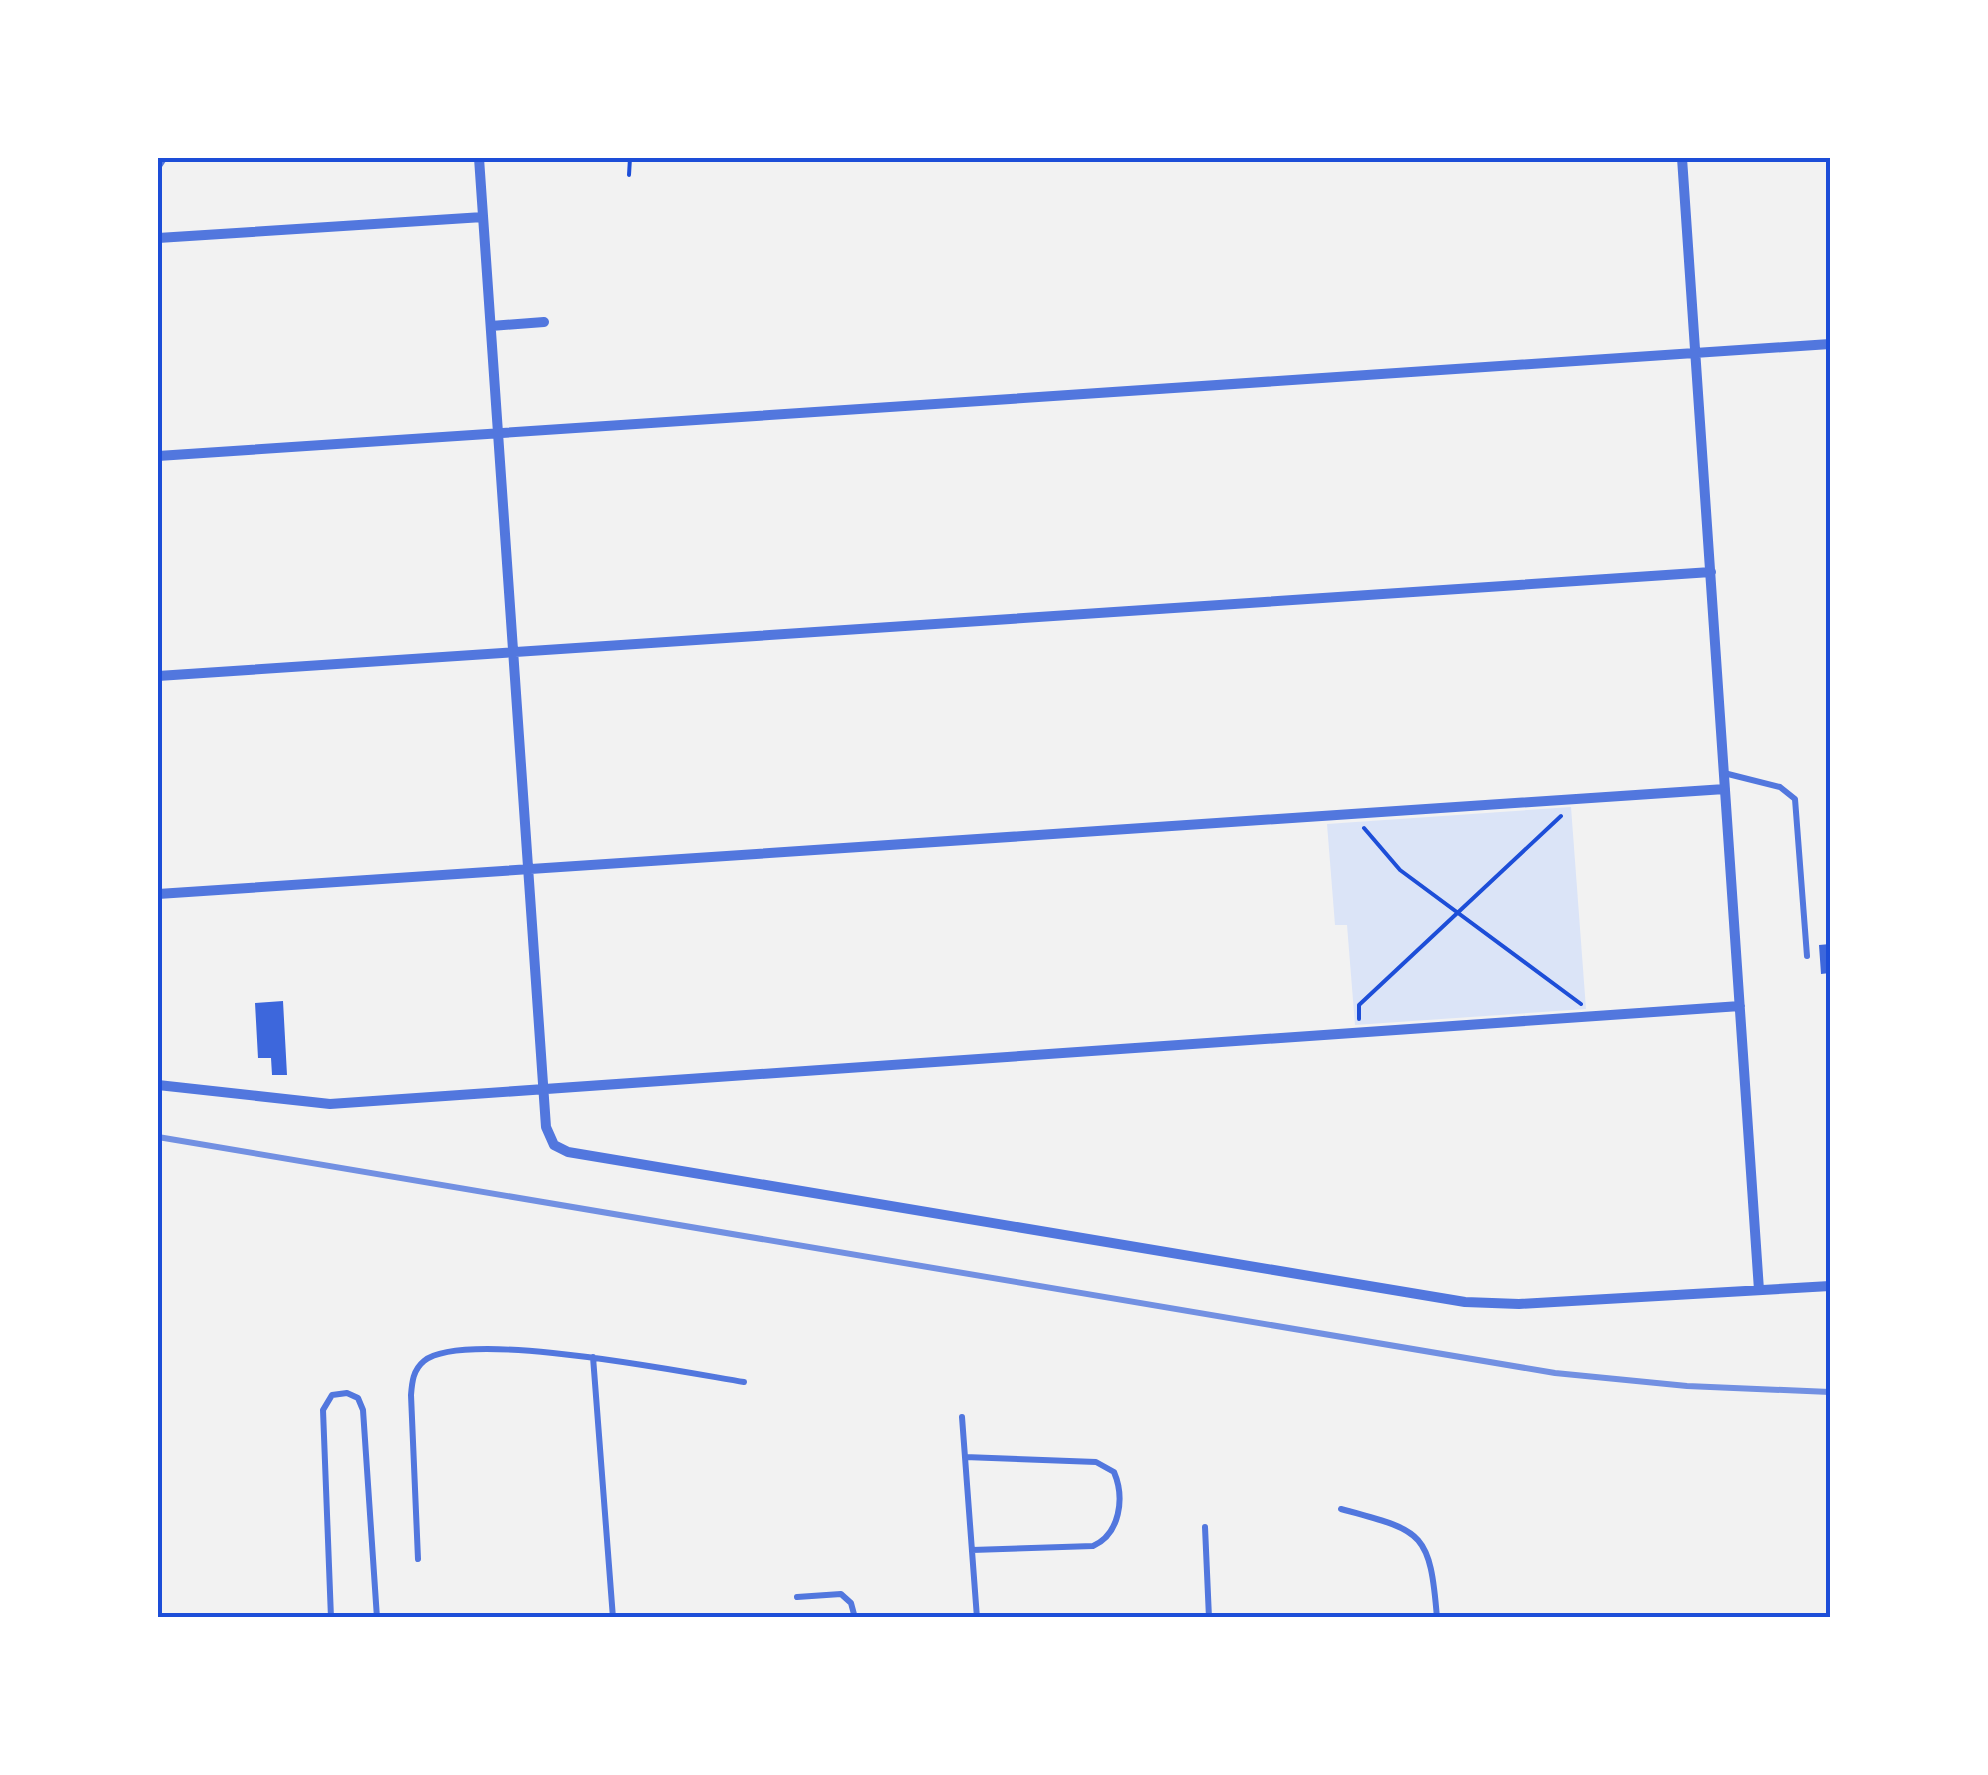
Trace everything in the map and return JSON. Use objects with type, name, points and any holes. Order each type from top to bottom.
[{"type":"street","points":[[158,164],[162,158]]},
{"type":"street","points":[[479,158],[543,1089],[550,1140],[568,1152],[1465,1302],[1519,1304],[1830,1286]]},
{"type":"street","points":[[1682,158],[1759,1290]]},
{"type":"street","points":[[158,238],[484,217]]},
{"type":"street","points":[[491,326],[544,322]]},
{"type":"street","points":[[158,456],[1830,344]]},
{"type":"street","points":[[158,676],[1710,572]]},
{"type":"street","points":[[158,894],[1725,788]]},
{"type":"street","points":[[162,1087],[311,1105],[1740,1006]]},
{"type":"lane","points":[[1724,773],[1780,786],[1794,800],[1807,956]]},
{"type":"lane","points":[[418,1559],[411,1395],[416,1368],[426,1359],[451,1352],[540,1351],[744,1382]]},
{"type":"lane","points":[[592,1357],[613,1618]]},
{"type":"lane","points":[[331,1618],[324,1410],[332,1395],[347,1393],[358,1398],[363,1410],[377,1618]]},
{"type":"lane","points":[[962,1417],[977,1618]]},
{"type":"lane","points":[[965,1457],[1096,1462],[1114,1472],[1119,1492],[1117,1521],[1102,1542],[1093,1546],[972,1550]]},
{"type":"lane","points":[[1341,1509],[1396,1524],[1421,1540],[1428,1552],[1437,1618]]},
{"type":"lane","points":[[1204,1527],[1209,1618]]},
{"type":"lane","points":[[796,1598],[840,1594],[851,1604],[855,1618]]},
{"type":"path","points":[[629,174],[630,158]]},
{"type":"path","points":[[1360,1033],[1360,1005],[1566,812],[1570,799]]},
{"type":"path","points":[[1358,813],[1360,825],[1400,870],[1580,1001],[1586,1018]]},
{"type":"shaded area","points":[[1571,807],[1586,1009],[1355,1025],[1347,925],[1335,925],[1327,824]]},
{"type":"building","points":[[1830,944],[1830,973],[1821,974],[1819,945]]},
{"type":"building","points":[[283,1001],[287,1075],[272,1075],[271,1058],[258,1058],[255,1003]]},
{"type":"railway","points":[[158,1137],[1555,1373],[1687,1386],[1830,1392]]}]
